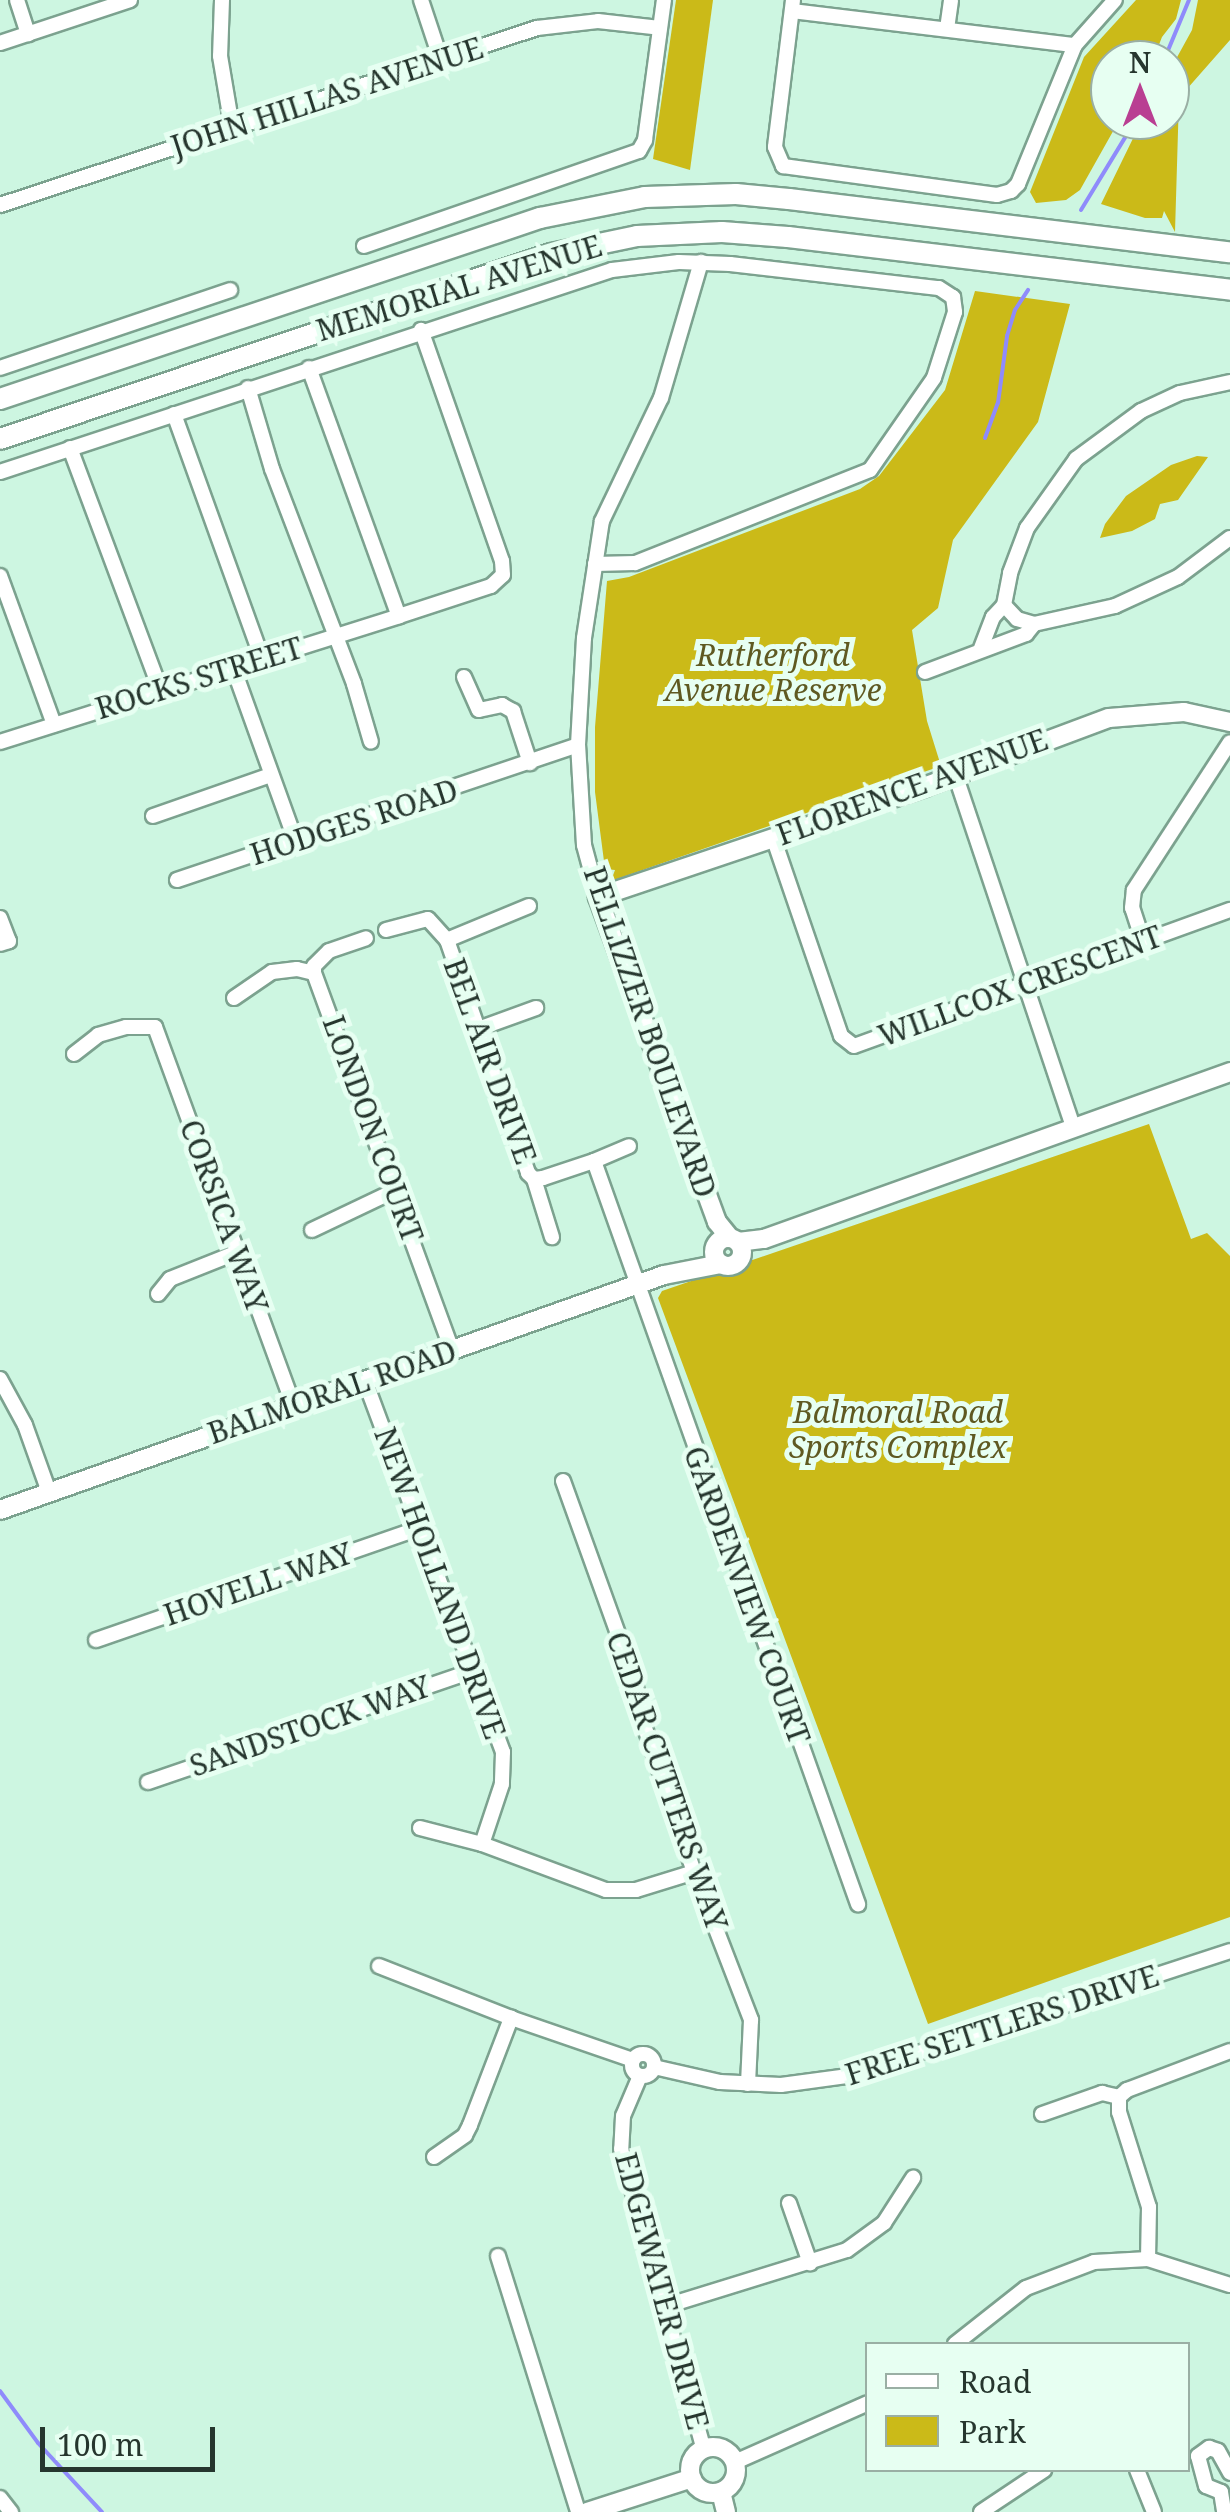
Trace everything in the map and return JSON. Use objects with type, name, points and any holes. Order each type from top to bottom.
[{"type":"main road","name":"MEMORIAL AVENUE","points":[[0,399],[540,218],[645,197],[736,194],[789,198],[1230,252]]},
{"type":"main road","name":"MEMORIAL AVENUE","points":[[0,439],[551,254],[637,236],[701,232],[774,235],[1230,290]]},
{"type":"street","points":[[17,0],[28,34]]},
{"type":"street","points":[[0,43],[130,0]]},
{"type":"street","points":[[222,0],[221,66],[232,127]]},
{"type":"street","points":[[421,0],[441,60]]},
{"type":"street","points":[[364,246],[639,151],[645,140],[664,0]]},
{"type":"street","points":[[947,30],[951,0]]},
{"type":"street","points":[[1075,45],[947,30],[792,5],[775,147],[780,163],[792,170],[997,195],[1012,191],[1032,156],[1075,45],[1115,0]]},
{"type":"street","name":"JOHN HILLAS AVENUE","points":[[0,205],[564,23],[598,21],[660,28]]},
{"type":"street","points":[[0,472],[420,330],[612,270],[701,262],[948,292],[954,312],[934,378],[880,459],[858,478],[630,565],[595,564]]},
{"type":"street","name":"PELLIZZER BOULEVARD","points":[[701,262],[661,398],[602,520],[584,638],[578,744],[584,845],[598,897],[727,1248]]},
{"type":"street","points":[[0,368],[230,290]]},
{"type":"street","name":"ROCKS STREET","points":[[0,742],[491,586],[503,575],[420,330]]},
{"type":"street","points":[[310,368],[400,616]]},
{"type":"street","points":[[982,648],[993,617],[1004,605],[1010,572],[1026,528],[1076,459],[1141,411],[1180,393],[1230,382]]},
{"type":"street","points":[[248,388],[272,469],[371,742]]},
{"type":"street","points":[[174,414],[262,658]]},
{"type":"street","points":[[70,448],[160,689]]},
{"type":"street","points":[[1004,605],[1017,619],[1034,624],[1115,606],[1178,578],[1230,538]]},
{"type":"street","points":[[0,576],[54,724]]},
{"type":"street","points":[[925,672],[1026,634],[1034,624]]},
{"type":"street","points":[[233,667],[296,842]]},
{"type":"street","points":[[464,677],[479,710],[502,705],[513,711],[530,763]]},
{"type":"street","name":"FLORENCE AVENUE","points":[[598,897],[1109,718],[1184,712],[1230,722]]},
{"type":"street","points":[[1143,941],[1132,908],[1134,890],[1230,742]]},
{"type":"street","name":"HODGES ROAD","points":[[177,880],[578,744]]},
{"type":"street","points":[[955,774],[1074,1129]]},
{"type":"street","points":[[153,816],[271,775]]},
{"type":"street","name":"WILLCOX CRESCENT","points":[[773,837],[846,1044],[854,1046],[1230,910]]},
{"type":"street","name":"BEL AIR DRIVE","points":[[447,940],[529,906]]},
{"type":"street","points":[[0,918],[4,942]]},
{"type":"street","name":"BEL AIR DRIVE","points":[[386,930],[428,919],[447,940],[528,1173],[534,1179],[630,1146]]},
{"type":"street","points":[[234,998],[272,972],[296,969],[314,973],[314,966],[329,951],[366,938]]},
{"type":"street","name":"LONDON COURT","points":[[314,973],[452,1350]]},
{"type":"street","points":[[478,1028],[536,1008]]},
{"type":"street","name":"CORSICA WAY","points":[[74,1054],[102,1034],[154,1027],[294,1406]]},
{"type":"street","name":"BALMORAL ROAD","points":[[0,1510],[1230,1072]]},
{"type":"street","points":[[594,1160],[637,1284]]},
{"type":"street","points":[[534,1179],[552,1237]]},
{"type":"street","points":[[312,1230],[396,1190]]},
{"type":"street","points":[[158,1294],[170,1278],[238,1252]]},
{"type":"street","name":"GARDENVIEW COURT","points":[[637,1284],[858,1904]]},
{"type":"street","points":[[0,1379],[26,1425],[49,1492]]},
{"type":"street","name":"NEW HOLLAND DRIVE","points":[[365,1381],[503,1752],[504,1769],[482,1844]]},
{"type":"street","name":"CEDAR CUTTERS WAY","points":[[563,1482],[634,1678],[645,1728],[694,1872],[751,2020],[748,2084]]},
{"type":"street","name":"HOVELL WAY","points":[[96,1640],[419,1528]]},
{"type":"street","name":"SANDSTOCK WAY","points":[[148,1782],[473,1671]]},
{"type":"street","points":[[420,1828],[482,1844],[606,1890],[636,1890],[694,1872]]},
{"type":"street","name":"FREE SETTLERS DRIVE","points":[[654,2067],[720,2082],[821,2081],[882,2067],[1230,1951]]},
{"type":"street","points":[[380,1966],[511,2018],[633,2060],[646,2054],[654,2067],[649,2074],[640,2076],[633,2070],[633,2060]]},
{"type":"street","points":[[434,2157],[465,2135],[511,2018]]},
{"type":"street","points":[[1148,2259],[1148,2206],[1119,2112],[1119,2097],[1127,2090],[1230,2051]]},
{"type":"street","name":"EDGEWATER DRIVE","points":[[640,2076],[623,2116],[621,2150],[704,2450]]},
{"type":"street","points":[[1042,2114],[1102,2094],[1119,2097]]},
{"type":"street","points":[[666,2306],[847,2250],[884,2223],[914,2178]]},
{"type":"street","points":[[788,2203],[810,2263]]},
{"type":"street","points":[[498,2256],[578,2512]]},
{"type":"street","points":[[958,2342],[1041,2279],[1094,2262],[1148,2259],[1230,2285]]},
{"type":"street","points":[[735,2462],[865,2404]]},
{"type":"street","points":[[722,2449],[735,2462],[734,2480],[720,2492],[700,2489],[692,2478],[691,2464],[704,2450],[722,2449]]},
{"type":"street","points":[[1224,2512],[1225,2488],[1206,2486],[1198,2456],[1204,2450],[1218,2451],[1230,2473]]},
{"type":"street","points":[[981,2512],[1041,2472]]},
{"type":"street","points":[[1138,2472],[1154,2512]]},
{"type":"street","points":[[587,2512],[692,2478]]},
{"type":"street","points":[[720,2492],[726,2512]]},
{"type":"street","points":[[0,2498],[11,2512]]},
{"type":"green space","points":[[676,0],[713,0],[690,170],[653,159]]},
{"type":"green space","points":[[1136,0],[1181,0],[1176,19],[1161,40],[1100,40]]},
{"type":"green space","points":[[1198,0],[1230,0],[1230,40],[1190,85],[1190,40],[1186,40]]},
{"type":"green space","points":[[1090,50],[1090,140],[1108,140],[1080,190],[1066,200],[1036,203],[1030,192]]},
{"type":"green space","points":[[1132,140],[1178,140],[1175,232],[1164,211],[1162,218],[1145,218],[1101,204]]},
{"type":"green space","name":"Rutherford Avenue Reserve","points":[[975,291],[1070,304],[1038,422],[953,540],[938,608],[912,630],[927,721],[941,766],[611,881],[615,870],[605,869],[595,792],[595,727],[607,581],[629,577],[860,489],[879,476],[945,390]]},
{"type":"green space","points":[[1197,456],[1208,457],[1178,500],[1160,504],[1155,519],[1132,531],[1100,538],[1105,524],[1126,496],[1171,465]]},
{"type":"green space","name":"Balmoral Road Sports Complex","points":[[1149,1124],[1191,1239],[1207,1233],[1230,1256],[1230,1917],[928,2024],[658,1298],[662,1291]]},
{"type":"waterway","points":[[1172,40],[1189,0]]},
{"type":"waterway","points":[[1081,210],[1124,140]]},
{"type":"waterway","points":[[985,438],[998,403],[1007,336],[1015,310],[1028,290]]},
{"type":"waterway","points":[[0,2391],[38,2443],[102,2512]]}]
